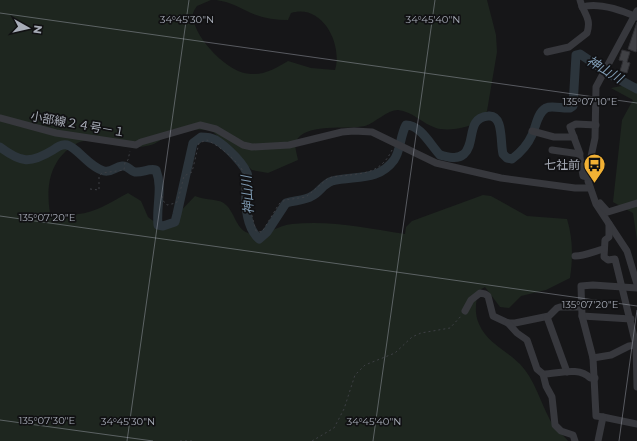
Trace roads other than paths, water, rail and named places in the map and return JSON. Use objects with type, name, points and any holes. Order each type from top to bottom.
[{"type":"street","points":[[581,4],[586,6],[609,8],[636,15],[599,80],[595,94],[596,138],[589,166],[588,177],[590,188],[596,204],[627,251],[637,284]]},
{"type":"street","points":[[547,52],[569,47],[576,40],[585,36],[589,27],[589,20],[581,4]]},
{"type":"street","name":"小部線２４号－１","points":[[0,118],[56,134],[136,145],[141,142],[200,125],[216,129],[243,145],[252,147],[289,145],[354,131],[372,132],[406,147],[436,163],[468,169],[501,178],[575,188],[590,188]]},
{"type":"street","points":[[588,177],[583,176],[580,154],[570,127],[576,124],[596,125]]},
{"type":"street","points":[[532,131],[554,137],[574,136]]},
{"type":"street","points":[[552,150],[580,154]]},
{"type":"street","points":[[596,204],[599,202],[608,212],[637,203]]},
{"type":"street","points":[[609,224],[609,237],[605,240],[604,257],[606,260],[615,259],[623,287],[636,345],[637,387]]},
{"type":"street","points":[[575,256],[584,256],[604,249]]},
{"type":"street","points":[[637,288],[593,285],[581,286],[582,316],[593,358],[596,416],[637,424]]},
{"type":"street","points":[[465,310],[471,300],[480,293],[485,294],[493,316],[508,323],[526,340],[537,369],[543,374],[546,386],[552,397],[556,425],[561,431],[573,435],[575,441]]},
{"type":"street","points":[[508,323],[547,317],[560,307],[581,307]]},
{"type":"street","points":[[582,316],[631,319]]},
{"type":"street","points":[[547,317],[567,372]]},
{"type":"street","points":[[593,358],[611,355],[629,346],[636,345]]},
{"type":"street","points":[[543,374],[574,371],[587,374],[590,378],[595,378]]},
{"type":"street","points":[[598,441],[603,417]]},
{"type":"waterway","name":"神山川","points":[[0,147],[14,156],[26,160],[38,158],[59,146],[67,145],[75,149],[93,166],[104,171],[109,171],[124,166],[135,172],[156,170],[159,184],[158,225],[163,226],[175,222],[193,143],[201,137],[214,139],[225,147],[247,172],[247,216],[251,229],[259,239],[267,232],[286,203],[309,198],[332,181],[373,175],[388,167],[396,156],[406,125],[416,128],[421,132],[440,155],[459,157],[468,149],[472,132],[477,121],[488,116],[493,117],[499,124],[503,154],[507,158],[512,159],[528,142],[543,110],[548,107],[570,108],[573,106],[576,55],[580,54],[611,75],[637,89]]},
{"type":"place","name":"七社前","points":[[595,184]]}]
